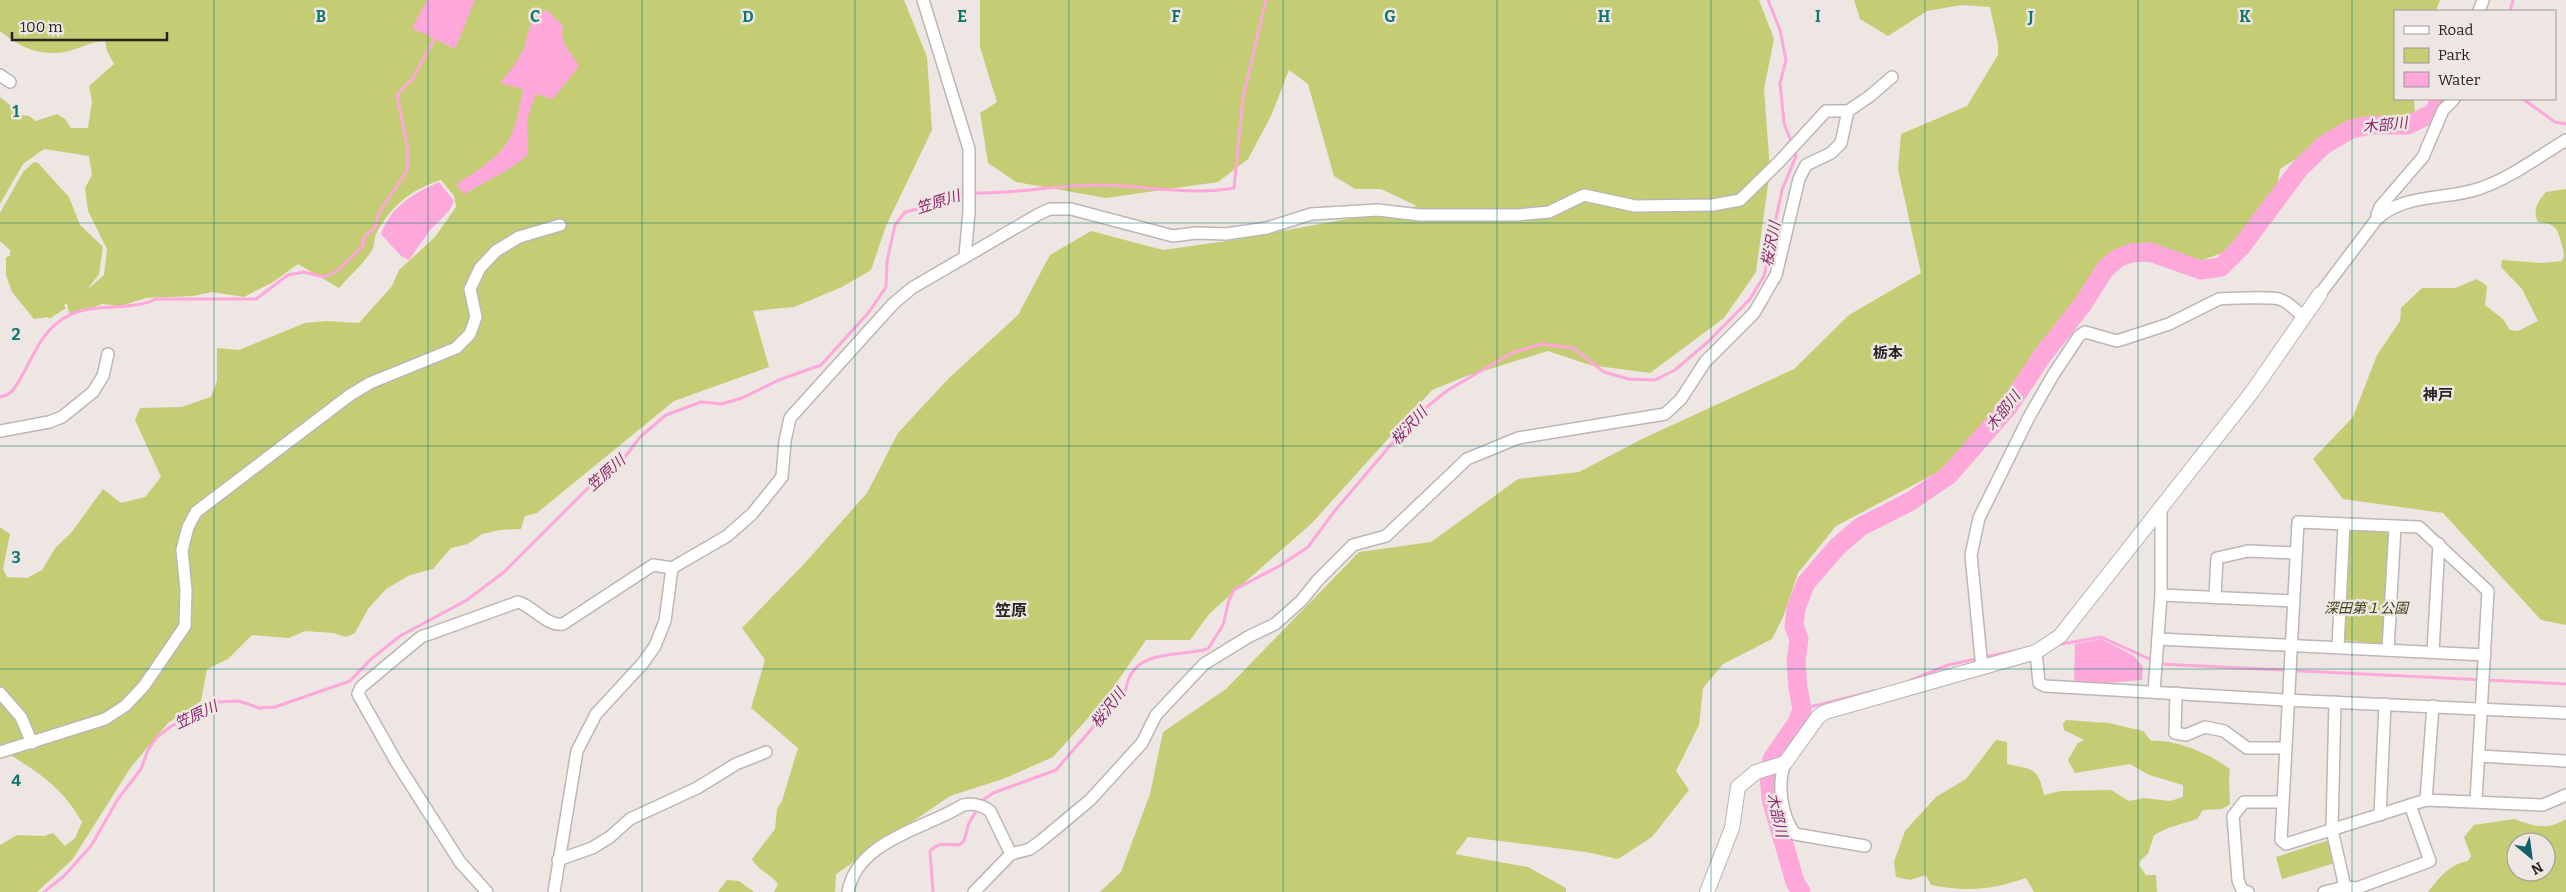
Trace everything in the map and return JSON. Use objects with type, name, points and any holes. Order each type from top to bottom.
[{"type":"street","points":[[923,0],[970,149],[969,212],[965,256]]},
{"type":"street","points":[[0,75],[10,82]]},
{"type":"street","points":[[487,892],[460,862],[396,763],[358,694],[361,687],[421,637],[518,602],[526,604],[553,624],[563,624],[653,565],[672,568],[727,536],[752,514],[782,477],[785,441],[790,418],[902,296],[965,256],[1050,209],[1071,209],[1172,236],[1196,233],[1226,234],[1267,228],[1311,214],[1378,210],[1420,215],[1517,215],[1549,212],[1584,195],[1634,206],[1713,205],[1740,200],[1826,111],[1848,111],[1870,96],[1892,77]]},
{"type":"street","points":[[2376,220],[2380,206],[2423,157],[2443,110],[2453,100]]},
{"type":"street","points":[[974,892],[1011,854],[1023,852],[1042,840],[1096,794],[1142,743],[1156,716],[1204,664],[1248,636],[1275,624],[1302,600],[1318,580],[1353,546],[1386,536],[1467,459],[1518,438],[1665,414],[1681,399],[1705,362],[1754,313],[1776,275],[1799,179],[1806,165],[1831,153],[1841,143],[1848,111]]},
{"type":"street","points":[[1865,846],[1795,834],[1784,807],[1781,773],[1785,763],[1818,717],[1825,712],[1982,668],[2047,647],[2060,636],[2252,392],[2320,294],[2376,220],[2386,210],[2397,206],[2477,190],[2492,184],[2566,140]]},
{"type":"street","points":[[0,752],[105,719],[125,706],[144,686],[185,626],[186,590],[182,550],[188,527],[196,512],[350,395],[370,383],[456,348],[470,334],[476,318],[470,289],[480,268],[496,251],[519,237],[560,224]]},
{"type":"street","points":[[1982,668],[1971,555],[1977,525],[2029,417],[2052,375],[2079,336],[2085,332],[2117,341],[2152,331],[2219,299],[2230,297],[2278,298],[2304,317]]},
{"type":"street","points":[[0,431],[62,418],[93,392],[103,376],[108,354]]},
{"type":"street","points":[[2154,692],[2161,595],[2161,507]]},
{"type":"street","points":[[2476,801],[2488,591],[2419,527],[2298,522],[2286,700],[2281,840],[2286,844],[2426,800],[2543,805],[2566,795]]},
{"type":"street","points":[[2338,647],[2344,524]]},
{"type":"street","points":[[2388,650],[2395,527]]},
{"type":"street","points":[[2434,652],[2439,544]]},
{"type":"street","points":[[2215,596],[2217,558],[2248,551],[2295,553]]},
{"type":"street","points":[[554,892],[577,750],[596,714],[643,663],[655,646],[665,621],[672,568]]},
{"type":"street","points":[[2161,595],[2292,601]]},
{"type":"street","points":[[2158,639],[2485,655]]},
{"type":"street","points":[[2036,652],[2039,683],[2044,686],[2566,713]]},
{"type":"street","points":[[0,693],[20,717],[32,742]]},
{"type":"street","points":[[2176,693],[2175,733],[2186,735],[2206,728],[2224,730],[2247,748],[2284,748]]},
{"type":"street","points":[[2335,702],[2332,830],[2345,887]]},
{"type":"street","points":[[2380,814],[2385,704]]},
{"type":"street","points":[[2426,800],[2433,706]]},
{"type":"street","points":[[558,860],[592,848],[610,837],[630,819],[696,788],[736,764],[766,752]]},
{"type":"street","points":[[2479,756],[2566,761]]},
{"type":"street","points":[[1707,892],[1732,828],[1738,787],[1756,772],[1785,763]]},
{"type":"street","points":[[2244,891],[2238,880],[2233,816],[2244,802],[2282,802]]},
{"type":"street","points":[[848,892],[854,871],[878,848],[964,805],[972,804],[985,807],[990,811],[1011,854]]},
{"type":"street","points":[[2324,892],[2345,887],[2357,888],[2430,861],[2410,805]]},
{"type":"green space","points":[[0,0],[904,0],[927,57],[932,130],[886,226],[871,270],[842,287],[794,307],[753,311],[769,367],[674,401],[537,513],[525,516],[521,529],[500,530],[482,534],[468,544],[451,548],[433,569],[410,575],[386,589],[368,609],[355,633],[346,637],[333,633],[305,631],[289,638],[252,635],[228,659],[207,669],[201,701],[168,723],[131,767],[72,860],[37,892],[0,892],[0,845],[17,835],[44,836],[53,833],[65,846],[75,838],[82,822],[74,809],[56,788],[25,764],[0,749],[0,527],[10,534],[3,569],[7,577],[27,578],[42,570],[56,547],[71,533],[103,489],[121,503],[145,497],[161,477],[135,420],[140,408],[181,407],[211,397],[217,381],[217,348],[239,350],[305,323],[327,321],[359,323],[392,286],[399,270],[435,237],[456,207],[454,196],[441,180],[412,193],[389,214],[375,236],[373,248],[369,255],[339,288],[298,264],[273,282],[244,297],[212,292],[193,296],[146,298],[121,306],[102,304],[82,312],[69,313],[67,303],[64,305],[66,308],[49,319],[48,317],[34,319],[12,292],[6,275],[6,257],[10,256],[10,250],[0,241],[0,213],[23,172],[34,162],[38,163],[69,197],[80,225],[103,247],[99,274],[87,290],[104,275],[107,249],[88,211],[85,188],[92,175],[89,156],[44,149],[23,164],[0,204],[0,97],[22,115],[29,116],[36,121],[57,114],[65,119],[71,128],[88,128],[92,101],[89,86],[114,64],[107,51],[105,41],[54,53],[45,53],[22,46],[0,31]]},
{"type":"green space","points":[[980,0],[1759,0],[1774,39],[1764,89],[1770,170],[1756,272],[1724,318],[1650,373],[1590,365],[1548,351],[1464,377],[1432,390],[1312,523],[1210,613],[1190,640],[1146,640],[1105,699],[1053,757],[1003,779],[950,796],[836,874],[835,892],[774,892],[778,884],[758,867],[752,859],[775,829],[777,809],[782,801],[798,748],[751,708],[765,660],[742,628],[804,564],[867,493],[898,433],[949,378],[1018,315],[1050,255],[1091,231],[1163,250],[1234,240],[1417,206],[1381,189],[1355,189],[1334,176],[1308,84],[1289,70],[1271,116],[1248,159],[1218,182],[1106,198],[1016,182],[988,163],[980,113],[997,102],[980,47]]},
{"type":"green space","points":[[1854,0],[2440,0],[2436,10],[2394,10],[2394,100],[2414,100],[2415,115],[2398,123],[2380,128],[2357,128],[2330,137],[2313,151],[2280,169],[2275,199],[2238,247],[2195,263],[2176,267],[2154,256],[2132,250],[2116,253],[2102,262],[2079,295],[2034,351],[2004,398],[1971,439],[1938,472],[1836,526],[1798,573],[1783,617],[1772,639],[1723,664],[1703,688],[1699,725],[1676,771],[1689,790],[1652,837],[1618,859],[1586,852],[1468,837],[1455,854],[1528,867],[1566,888],[1566,892],[1100,892],[1121,872],[1150,794],[1163,732],[1226,689],[1359,552],[1431,542],[1518,479],[1579,472],[1644,438],[1794,369],[1849,315],[1921,273],[1898,169],[1901,134],[1967,106],[1998,55],[1998,44],[1990,7],[1961,5],[1927,11],[1888,36],[1860,19]]},
{"type":"green space","points":[[2566,189],[2566,625],[2541,620],[2443,513],[2343,499],[2313,459],[2353,417],[2377,355],[2400,321],[2401,308],[2422,288],[2455,288],[2477,279],[2487,286],[2485,305],[2503,319],[2510,330],[2518,331],[2538,321],[2522,289],[2501,267],[2502,260],[2541,263],[2562,261],[2564,252],[2556,228],[2549,224],[2538,222],[2536,210],[2538,202],[2546,192]]},
{"type":"green space","name":"深田第１公園","points":[[2352,530],[2386,532],[2390,535],[2385,641],[2380,644],[2342,640],[2348,533]]},
{"type":"green space","points":[[2066,720],[2109,723],[2143,731],[2151,741],[2171,742],[2182,745],[2213,758],[2230,769],[2230,804],[2222,809],[2203,810],[2197,819],[2168,828],[2154,835],[2148,854],[2141,860],[2139,865],[2146,875],[2156,875],[2157,892],[2034,892],[2026,878],[1979,889],[1956,889],[1931,885],[1926,875],[1910,880],[1896,877],[1894,862],[1905,831],[1936,797],[1966,779],[1996,740],[2007,742],[2007,764],[2028,769],[2036,774],[2044,795],[2061,791],[2111,790],[2129,801],[2144,798],[2170,801],[2183,797],[2183,785],[2149,775],[2130,764],[2075,773],[2068,760],[2078,743],[2084,740],[2064,730],[2063,724]]},
{"type":"green space","points":[[2514,819],[2534,825],[2546,826],[2566,819],[2566,892],[2428,892],[2455,865],[2468,861],[2471,856],[2464,837],[2474,825]]},
{"type":"green space","points":[[2326,841],[2331,842],[2335,863],[2282,879],[2276,857]]},
{"type":"green space","points":[[727,880],[739,881],[754,892],[718,892]]},
{"type":"water","points":[[427,0],[475,0],[455,49],[412,28]]},
{"type":"water","points":[[547,10],[563,26],[562,32],[566,47],[579,66],[553,99],[536,94],[527,119],[528,155],[505,171],[464,194],[456,184],[497,155],[513,131],[523,89],[500,83],[514,66],[524,48],[529,29],[537,15]]},
{"type":"water","points":[[439,182],[454,201],[449,211],[430,230],[409,260],[401,256],[381,234],[397,208],[412,196]]},
{"type":"water","points":[[2101,639],[2134,656],[2143,667],[2142,680],[2108,683],[2074,681],[2075,644]]},
{"type":"waterway","name":"笠原川","points":[[973,193],[1098,185],[1183,191],[1234,188],[1243,97],[1266,0]]},
{"type":"waterway","name":"桜沢川","points":[[1768,0],[1780,30],[1786,60],[1780,83],[1784,123],[1792,144]]},
{"type":"waterway","points":[[2510,10],[2513,0]]},
{"type":"waterway","points":[[0,397],[10,393],[19,382],[49,330],[69,315],[93,308],[132,306],[156,299],[256,299],[288,275],[304,272],[324,277],[337,271],[363,246],[364,237],[375,228],[378,214],[407,171],[408,150],[397,95],[413,78],[436,36]]},
{"type":"waterway","name":"木部川","points":[[1801,892],[1795,882],[1771,799],[1769,775],[1772,759],[1797,723],[1802,709],[1796,661],[1799,639],[1794,626],[1796,608],[1806,583],[1837,547],[1860,527],[1911,501],[1949,475],[2009,406],[2042,356],[2083,304],[2105,269],[2118,258],[2131,253],[2150,252],[2201,270],[2221,267],[2241,247],[2299,169],[2324,145],[2351,129],[2371,125],[2408,125],[2433,113],[2440,100]]},
{"type":"waterway","points":[[2524,100],[2555,122],[2566,124]]},
{"type":"waterway","name":"桜沢川","points":[[933,892],[930,851],[940,845],[959,845],[964,841],[969,823],[983,800],[993,793],[1056,770],[1126,689],[1130,676],[1146,660],[1170,654],[1208,649],[1223,625],[1229,600],[1234,590],[1281,565],[1308,547],[1333,513],[1394,441],[1423,410],[1448,390],[1512,353],[1542,344],[1573,348],[1604,372],[1629,379],[1655,380],[1675,370],[1710,340],[1750,299],[1764,276],[1782,190],[1796,156],[1794,150]]},
{"type":"waterway","name":"笠原川","points":[[44,892],[64,876],[91,846],[118,799],[141,769],[148,750],[157,737],[170,727],[217,702],[239,701],[259,708],[275,707],[350,681],[371,659],[400,636],[467,600],[504,572],[589,487],[622,461],[640,437],[666,415],[701,402],[722,404],[742,398],[779,380],[821,365],[869,312],[886,287],[887,261],[895,225],[905,212],[927,207],[957,193],[966,193]]},
{"type":"waterway","points":[[2056,645],[2101,637],[2154,661]]},
{"type":"waterway","points":[[1909,681],[1948,665],[2018,650]]},
{"type":"waterway","points":[[2160,664],[2566,684]]},
{"type":"waterway","points":[[1802,709],[1874,691]]},
{"type":"district","name":"栃本","points":[[1888,353]]},
{"type":"district","name":"神戸","points":[[2438,395]]},
{"type":"district","name":"笠原","points":[[1011,610]]}]
